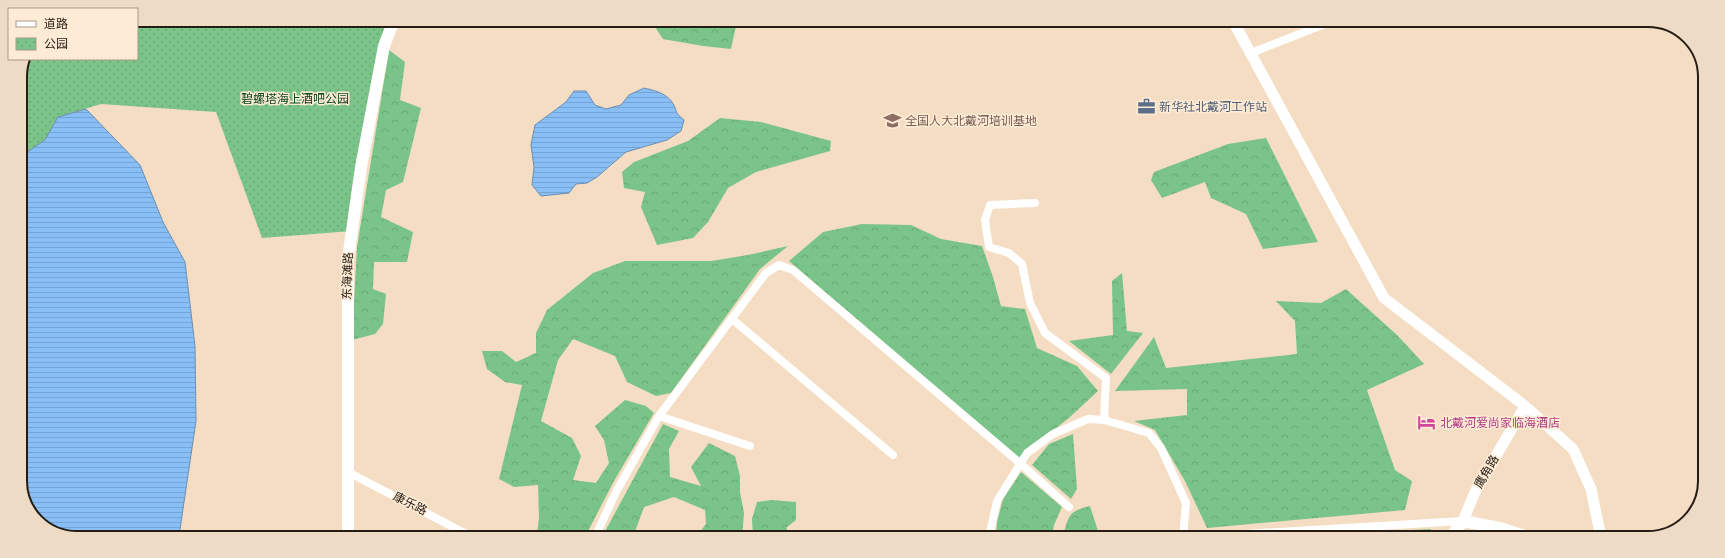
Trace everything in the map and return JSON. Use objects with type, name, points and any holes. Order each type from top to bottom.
[{"type":"main road","name":"东海滩路","points":[[348,531],[348,259],[361,167],[384,46],[391,27]]},
{"type":"main road","name":"鹰角路","points":[[1455,531],[1463,521]]},
{"type":"main road","points":[[1463,521],[1509,531]]},
{"type":"street","points":[[1236,27],[1384,298],[1525,406],[1573,449],[1591,489],[1599,531]]},
{"type":"street","points":[[1251,53],[1317,27]]},
{"type":"street","points":[[1035,203],[990,205],[985,220],[988,247],[1009,253],[1022,264],[1030,303],[1045,333],[1106,378],[1104,420]]},
{"type":"street","points":[[598,531],[616,492],[659,416],[766,273],[779,265],[793,270],[1021,464],[1069,507]]},
{"type":"street","points":[[732,319],[893,455]]},
{"type":"street","name":"鹰角路","points":[[1463,521],[1475,492],[1525,406]]},
{"type":"street","points":[[659,416],[750,446]]},
{"type":"street","points":[[990,531],[997,501],[1027,453],[1053,434],[1088,420],[1104,420],[1148,433],[1161,448],[1186,503],[1184,531]]},
{"type":"street","name":"康乐路","points":[[348,472],[462,531]]},
{"type":"street","points":[[1295,531],[1463,521]]},
{"type":"green space","name":"碧螺塔海上酒吧公园","points":[[138,27],[395,27],[380,67],[352,231],[262,238],[216,112],[101,104],[58,117],[45,140],[27,152],[27,77],[30,60],[138,60]]},
{"type":"green space","points":[[655,27],[736,27],[731,49],[663,39]]},
{"type":"green space","points":[[389,50],[405,62],[400,100],[421,108],[403,182],[386,190],[381,217],[413,232],[407,262],[374,262],[373,289],[386,294],[383,324],[375,334],[352,340],[357,247]]},
{"type":"green space","points":[[720,118],[761,122],[831,141],[830,151],[756,172],[728,188],[708,222],[693,238],[657,245],[641,207],[645,192],[624,188],[622,172],[634,162],[688,141]]},
{"type":"green space","points":[[1266,138],[1318,242],[1263,249],[1246,214],[1211,198],[1205,182],[1162,198],[1151,180],[1154,172],[1228,144]]},
{"type":"green space","points":[[862,224],[911,225],[941,239],[982,246],[1001,306],[1025,309],[1037,348],[1077,366],[1098,391],[1070,417],[1019,458],[789,261],[823,232]]},
{"type":"green space","points":[[788,246],[760,269],[671,393],[656,396],[627,382],[615,356],[573,339],[558,360],[541,421],[572,438],[581,456],[573,480],[596,483],[609,463],[604,440],[595,426],[625,400],[646,406],[654,413],[614,481],[588,531],[537,531],[539,517],[538,485],[514,487],[499,479],[522,385],[505,382],[487,369],[482,351],[502,351],[516,362],[536,353],[536,333],[547,310],[593,273],[625,261],[711,261]]},
{"type":"green space","points":[[1122,273],[1127,331],[1143,333],[1111,374],[1069,341],[1113,335],[1112,281]]},
{"type":"green space","points":[[1346,289],[1397,335],[1424,364],[1367,390],[1395,470],[1412,481],[1405,510],[1207,528],[1185,481],[1155,430],[1134,421],[1187,415],[1187,389],[1115,391],[1154,337],[1166,368],[1297,354],[1295,321],[1276,301],[1321,303]]},
{"type":"green space","points":[[663,424],[679,431],[669,449],[670,477],[701,486],[691,467],[709,443],[735,456],[740,476],[740,492],[744,513],[742,531],[701,531],[706,524],[705,510],[674,497],[644,507],[635,531],[605,531]]},
{"type":"green space","points":[[1073,434],[1077,489],[1071,499],[1032,465],[1049,444]]},
{"type":"green space","points":[[1021,472],[1062,507],[1053,531],[996,531],[997,522],[1003,499]]},
{"type":"green space","points":[[772,500],[796,502],[796,520],[787,527],[787,531],[753,531],[752,519],[757,502]]},
{"type":"green space","points":[[1090,506],[1098,531],[1064,531],[1070,516],[1077,510]]},
{"type":"green space","points":[[1431,529],[1430,531],[1396,531]]},
{"type":"water","points":[[644,88],[659,92],[669,99],[674,105],[677,113],[684,120],[681,131],[667,140],[626,152],[597,177],[587,183],[576,184],[569,193],[541,196],[532,185],[534,167],[531,145],[535,125],[566,102],[574,91],[586,91],[595,105],[606,109],[621,105],[629,95]]},
{"type":"water","points":[[86,109],[140,165],[163,222],[185,262],[195,346],[196,421],[180,531],[71,531],[58,527],[44,518],[35,509],[29,494],[27,484],[27,152],[45,140],[58,117]]},
{"type":"place","name":"新华社北戴河工作站","points":[[1146,107]]},
{"type":"place","name":"全国人大北戴河培训基地","points":[[892,121]]},
{"type":"place","name":"北戴河爱尚家临海酒店","points":[[1427,423]]}]
